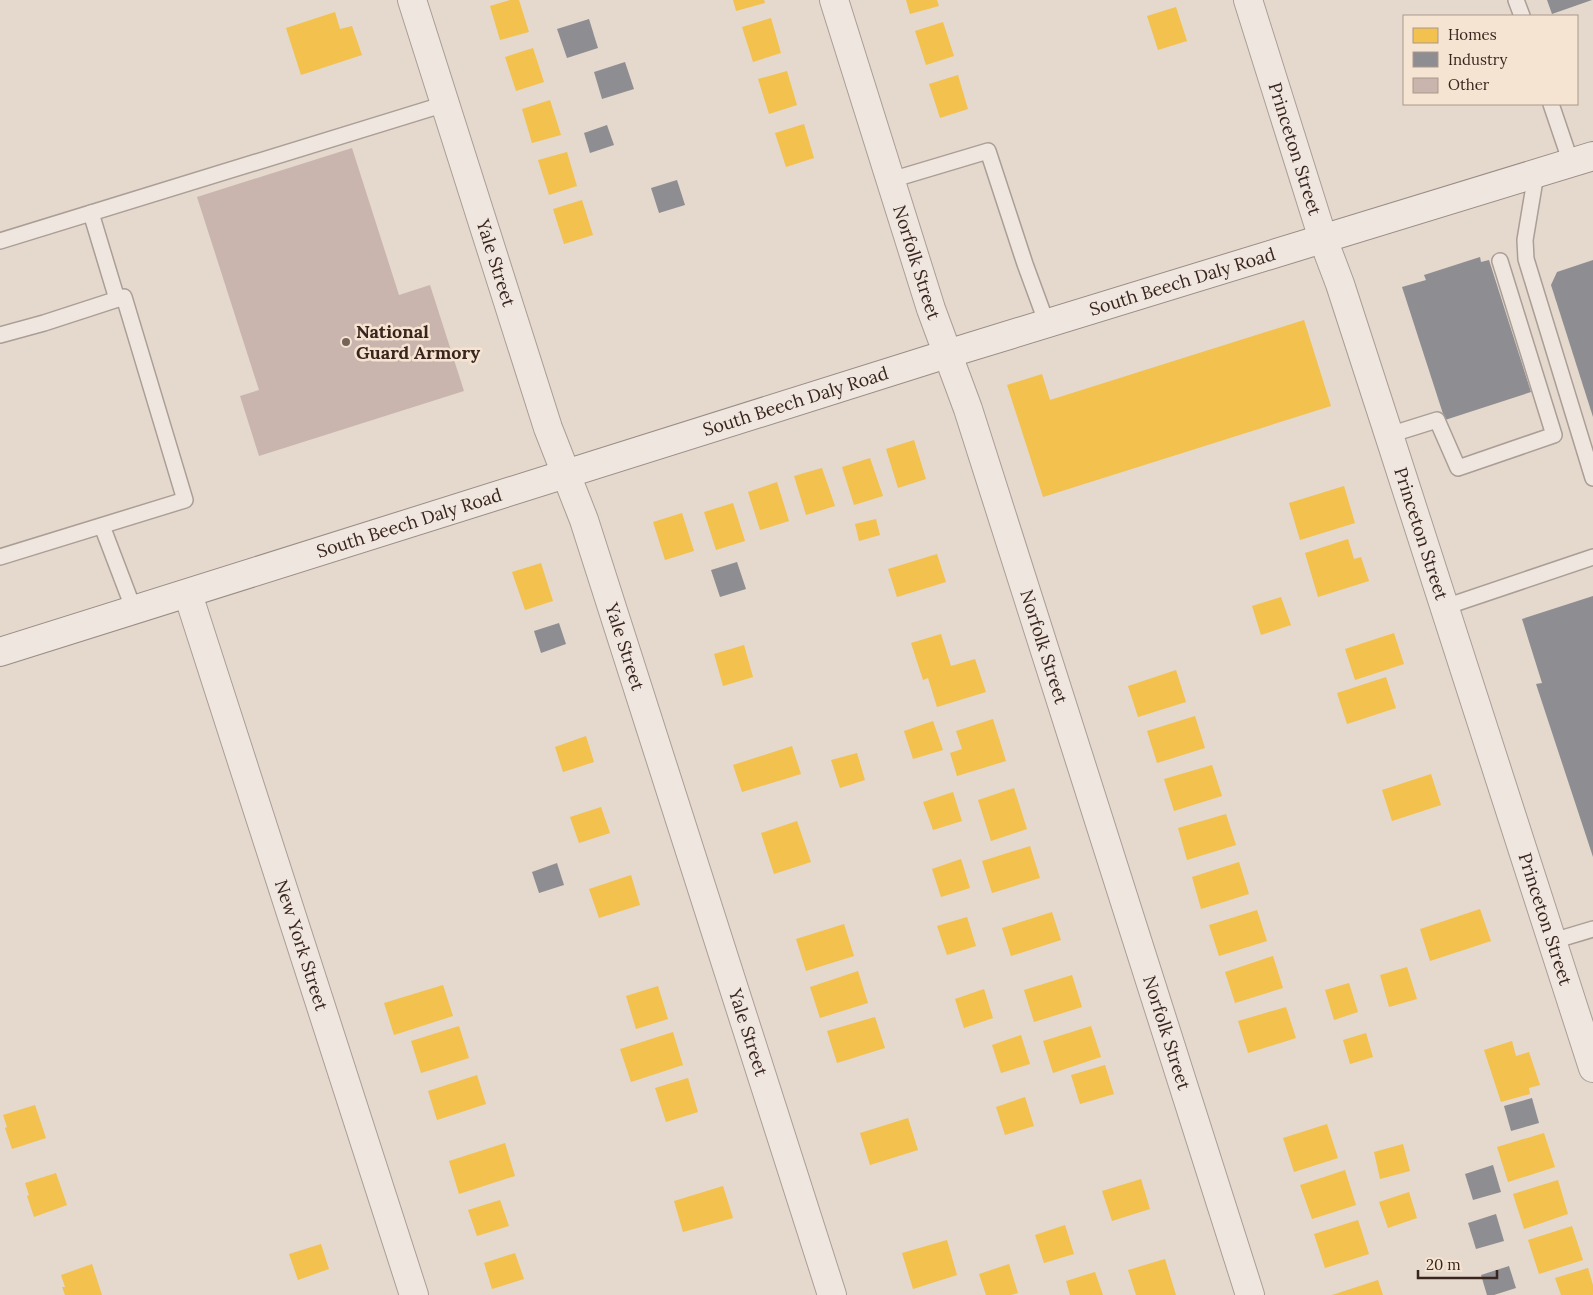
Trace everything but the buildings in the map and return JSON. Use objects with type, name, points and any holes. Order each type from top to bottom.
[{"type":"street","name":"Yale Street","points":[[412,0],[548,428],[584,520],[832,1295]]},
{"type":"street","name":"Norfolk Street","points":[[834,0],[931,309],[968,409],[1250,1295]]},
{"type":"street","name":"Princeton Street","points":[[1248,0],[1323,239],[1340,284],[1593,1068]]},
{"type":"street","name":"South Beech Daly Road","points":[[0,652],[947,354],[1582,160]]},
{"type":"street","name":"New York Street","points":[[188,594],[414,1295]]},
{"type":"lane","points":[[1516,0],[1522,15]]},
{"type":"lane","points":[[0,241],[445,104]]},
{"type":"lane","points":[[1551,105],[1582,160]]},
{"type":"lane","points":[[891,180],[988,151],[1047,324]]},
{"type":"lane","points":[[1536,174],[1525,240],[1526,259],[1593,478]]},
{"type":"lane","points":[[91,213],[117,299]]},
{"type":"lane","points":[[1389,435],[1437,420],[1458,468],[1554,435],[1500,261]]},
{"type":"lane","points":[[0,334],[124,297],[185,500],[0,557]]},
{"type":"lane","points":[[102,526],[134,610]]},
{"type":"lane","points":[[1445,607],[1593,557]]},
{"type":"lane","points":[[1552,942],[1593,929]]},
{"type":"place","name":"National Guard Armory","points":[[346,342]]}]
